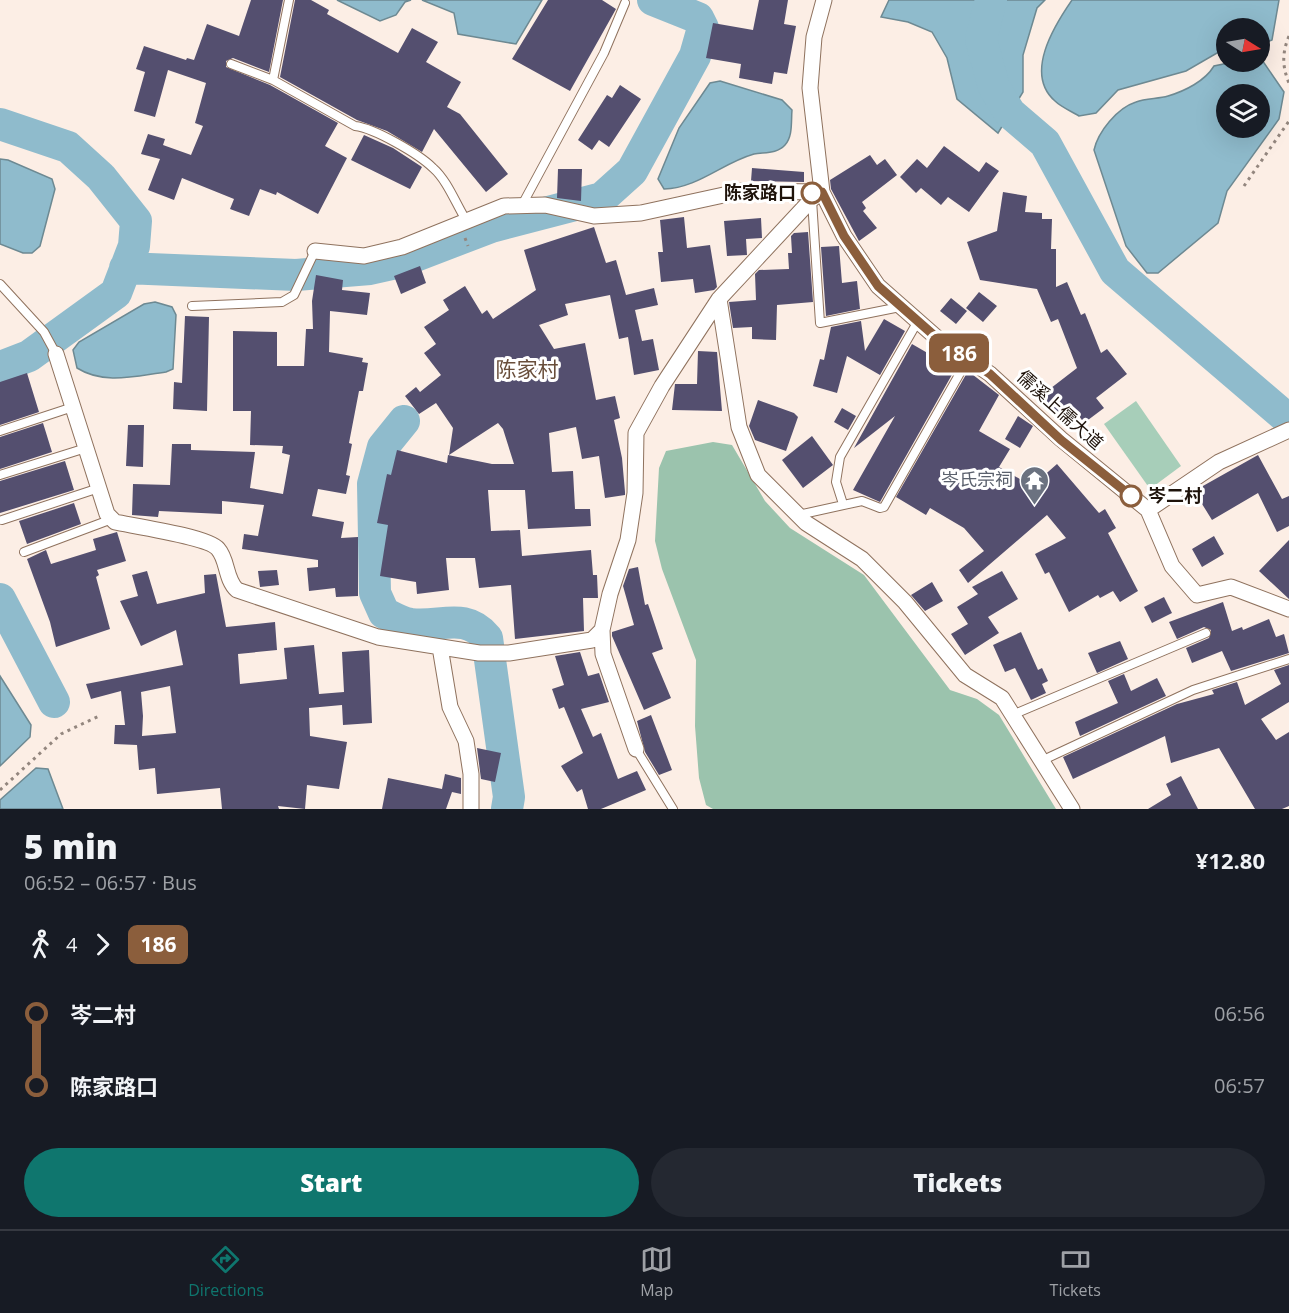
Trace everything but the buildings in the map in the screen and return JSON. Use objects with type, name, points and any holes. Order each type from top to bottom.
[{"type":"street","name":"儒溪上儒大道","points":[[824,0],[814,37],[810,88],[817,196],[878,286],[937,338],[990,374],[1061,440],[1148,510],[1172,566],[1197,595],[1231,587],[1289,609]]},
{"type":"street","points":[[312,257],[364,256],[402,248],[504,206],[545,205],[594,216],[641,213],[742,191],[817,196]]},
{"type":"street","points":[[636,749],[603,654],[602,630],[610,594],[628,540],[635,493],[636,433],[662,386],[719,299],[817,196]]},
{"type":"street","points":[[719,299],[739,427],[758,475],[798,515],[862,559],[905,602],[965,675],[1002,698],[1072,809]]},
{"type":"street","points":[[56,354],[107,514],[115,522],[205,540],[218,548],[232,586],[237,591],[378,637],[479,653],[509,653],[592,640],[602,630]]},
{"type":"street","points":[[1148,510],[1220,462],[1284,431]]},
{"type":"street","points":[[440,647],[450,707],[466,741],[471,774],[471,809]]},
{"type":"lane","points":[[273,80],[290,0]]},
{"type":"lane","points":[[522,205],[604,53],[625,3]]},
{"type":"lane","points":[[231,64],[273,80],[355,126],[367,128],[434,168],[466,220]]},
{"type":"lane","points":[[817,196],[820,323],[901,307]]},
{"type":"lane","points":[[192,306],[282,302],[294,295],[312,257]]},
{"type":"lane","points":[[0,284],[44,333],[56,354]]},
{"type":"lane","points":[[843,504],[836,482],[840,457],[918,321]]},
{"type":"lane","points":[[798,515],[862,501],[880,508],[884,507],[968,359]]},
{"type":"lane","points":[[0,431],[73,407]]},
{"type":"lane","points":[[0,475],[86,448]]},
{"type":"lane","points":[[3,520],[99,488]]},
{"type":"lane","points":[[24,552],[112,519]]},
{"type":"lane","points":[[1011,715],[1206,633]]},
{"type":"lane","points":[[1040,761],[1193,690],[1289,659]]},
{"type":"lane","points":[[636,749],[673,809]]},
{"type":"path","points":[[1289,36],[1284,48],[1283,69],[1289,83]]},
{"type":"path","points":[[1244,186],[1289,121]]},
{"type":"path","points":[[0,790],[61,735],[99,716]]},
{"type":"green space","points":[[1136,401],[1181,466],[1150,489],[1104,424]]},
{"type":"green space","points":[[713,442],[732,445],[765,501],[790,528],[864,575],[950,690],[977,699],[999,715],[1056,809],[713,809],[706,805],[699,778],[695,726],[696,660],[662,569],[655,541],[659,468],[666,451]]},
{"type":"water","points":[[337,0],[411,0],[405,2],[396,15],[380,21]]},
{"type":"water","points":[[422,0],[542,0],[516,44],[458,34],[454,13]]},
{"type":"water","points":[[889,0],[1045,0],[1037,8],[1023,55],[1023,92],[998,133],[957,99],[947,58],[932,32],[908,22],[881,17]]},
{"type":"water","points":[[1072,0],[1279,0],[1272,40],[1270,41],[1270,18],[1216,18],[1216,54],[1186,71],[1118,90],[1096,113],[1079,116],[1055,101],[1046,90],[1042,77],[1045,50],[1057,23]]},
{"type":"water","points":[[1216,66],[1216,72],[1270,72],[1284,92],[1279,119],[1270,131],[1270,84],[1216,84],[1216,138],[1265,138],[1227,191],[1218,223],[1158,273],[1147,273],[1126,246],[1094,150],[1096,143],[1115,115],[1129,105],[1181,91],[1200,81]]},
{"type":"water","points":[[720,81],[782,100],[792,110],[788,141],[778,150],[742,158],[699,180],[676,188],[664,189],[658,179],[679,128],[710,83]]},
{"type":"water","points":[[0,159],[8,160],[52,179],[55,189],[40,246],[32,253],[23,253],[0,244]]},
{"type":"water","points":[[155,302],[172,307],[176,315],[173,369],[166,372],[109,378],[77,368],[73,350],[79,342],[144,304]]},
{"type":"water","points":[[0,676],[31,725],[30,737],[0,766]]},
{"type":"water","points":[[36,768],[48,769],[63,809],[0,809],[0,800]]},
{"type":"waterway","points":[[125,268],[296,275],[370,269],[397,263],[491,227],[602,198],[632,171],[695,56],[703,28],[698,18],[653,0]]},
{"type":"waterway","points":[[991,0],[981,39],[994,87],[1010,113],[1045,143],[1115,271],[1289,420]]},
{"type":"waterway","points":[[0,124],[68,147],[101,177],[136,221],[134,246],[116,293],[29,356],[0,367]]},
{"type":"waterway","points":[[404,421],[383,447],[373,484],[375,593],[384,613],[401,621],[422,625],[461,623],[479,630],[487,638],[509,797],[507,809]]},
{"type":"waterway","points":[[0,599],[54,702]]},
{"type":"bus line","name":"186","points":[[812,193],[822,192],[844,236],[878,286],[937,338],[990,374],[1061,440],[1131,496]]},
{"type":"place","name":"陈家路口","points":[[812,193]]},
{"type":"place","name":"岑二村","points":[[1131,496]]},
{"type":"place","name":"岑氏宗祠","points":[[1034,506]]},
{"type":"district","name":"陈家村","points":[[527,370]]}]
